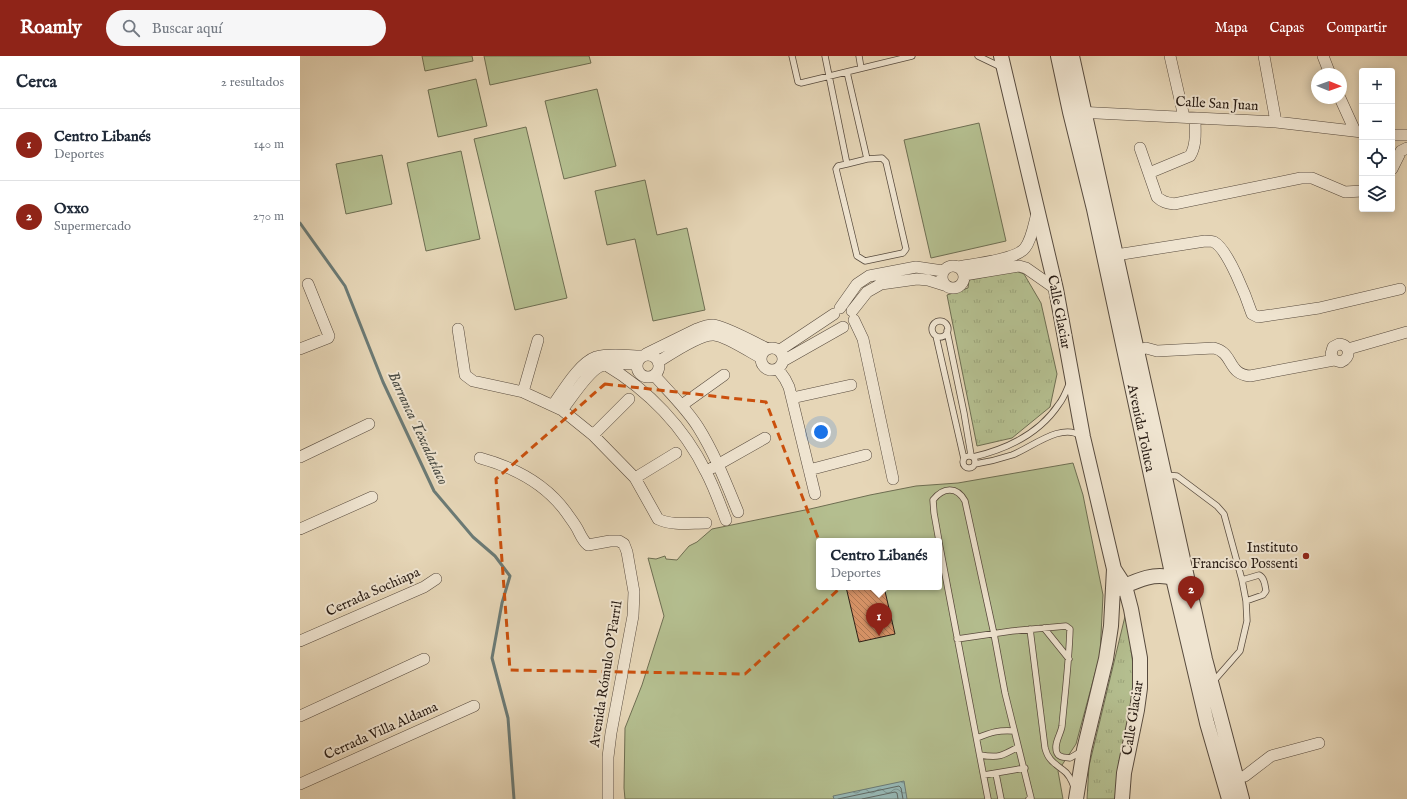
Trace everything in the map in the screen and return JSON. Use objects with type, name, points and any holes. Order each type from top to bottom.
[{"type":"street","name":"Avenida Toluca","points":[[1058,56],[1070,112],[1132,357],[1157,476],[1242,799]]},
{"type":"street","name":"Avenida Toluca","points":[[1072,56],[1116,256],[1132,357]]},
{"type":"street","points":[[1149,174],[1190,156],[1193,152],[1195,142],[1190,118],[1170,56]]},
{"type":"street","points":[[1264,56],[1276,122]]},
{"type":"street","points":[[1322,56],[1327,68]]},
{"type":"street","name":"Calle Glaciar","points":[[1002,62],[1056,289],[1083,437],[1114,569],[1111,626],[1106,659],[1084,750],[1076,795]]},
{"type":"street","points":[[1343,104],[1358,131]]},
{"type":"street","name":"Calle San Juan","points":[[1070,112],[1276,122],[1358,131]]},
{"type":"street","points":[[1395,135],[1407,135]]},
{"type":"street","points":[[1140,148],[1157,197],[1166,203],[1174,204],[1301,178],[1312,178],[1345,192],[1359,191]]},
{"type":"street","points":[[1395,162],[1400,151],[1407,148]]},
{"type":"street","points":[[944,285],[942,276],[947,268],[1012,257],[1022,252],[1027,245],[1038,213]]},
{"type":"street","points":[[1116,256],[1205,241],[1214,242],[1219,246],[1233,268],[1252,314],[1258,317],[1319,308],[1400,289]]},
{"type":"street","points":[[815,494],[792,398],[780,365],[783,355],[780,350],[774,348],[768,349],[764,352],[761,358],[762,364],[766,368],[772,370],[780,365],[844,327],[848,326],[867,292],[881,284],[917,279],[928,280],[955,289],[964,281],[962,270],[957,266]]},
{"type":"street","points":[[964,275],[1019,266],[1026,268],[1056,289]]},
{"type":"street","points":[[780,350],[837,311],[857,284],[869,276],[916,267],[944,271]]},
{"type":"street","points":[[300,349],[328,338],[329,336],[308,284]]},
{"type":"street","points":[[837,311],[848,308],[853,315],[863,338],[893,479]]},
{"type":"street","points":[[837,311],[836,323],[839,326],[844,327]]},
{"type":"street","points":[[558,407],[583,364],[594,358],[604,356],[642,358],[704,326],[713,325],[722,327],[768,349]]},
{"type":"street","points":[[458,329],[465,375],[468,379],[523,392],[558,407],[593,435],[635,478],[658,518],[663,522],[674,524],[706,523]]},
{"type":"street","points":[[1132,357],[1146,348],[1157,351],[1214,348],[1225,354],[1236,372],[1242,376],[1250,376],[1334,360],[1340,362],[1346,359],[1349,352],[1348,349],[1407,332]]},
{"type":"street","points":[[658,362],[701,337],[714,335],[721,336],[761,358]]},
{"type":"street","points":[[523,392],[538,340]]},
{"type":"street","points":[[558,407],[591,373],[599,367],[652,355],[656,358],[659,367],[654,375],[649,377],[644,376],[637,370],[642,358]]},
{"type":"street","points":[[606,365],[632,382],[669,416],[693,449],[706,472],[726,520]]},
{"type":"street","points":[[654,375],[682,405],[698,427],[718,464],[738,512]]},
{"type":"street","points":[[682,405],[724,375]]},
{"type":"street","points":[[792,398],[851,385]]},
{"type":"street","points":[[593,435],[629,398]]},
{"type":"street","points":[[300,457],[369,424]]},
{"type":"street","points":[[706,472],[766,438]]},
{"type":"street","points":[[635,478],[676,453]]},
{"type":"street","points":[[809,470],[866,455]]},
{"type":"street","name":"Avenida Rómulo O'Farril","points":[[480,458],[496,462],[519,472],[550,493],[565,511],[578,529],[584,542],[588,545],[610,541],[619,541],[624,544],[627,552],[634,592],[633,616],[610,739],[608,756],[608,799]]},
{"type":"street","name":"Avenida Toluca","points":[[1157,476],[1173,578],[1202,704],[1229,799]]},
{"type":"street","points":[[300,529],[372,497]]},
{"type":"street","name":"Calle Glaciar","points":[[1114,569],[1125,586],[1140,658],[1140,688],[1124,773],[1122,799]]},
{"type":"street","points":[[1112,592],[1148,576],[1164,575],[1173,578]]},
{"type":"street","name":"Cerrada Sochiapa","points":[[300,641],[424,587],[436,579]]},
{"type":"street","points":[[300,716],[424,659]]},
{"type":"street","name":"Cerrada Villa Aldama","points":[[300,784],[474,706]]},
{"type":"street","points":[[1236,778],[1245,776],[1271,756],[1319,743]]},
{"type":"lane","points":[[792,56],[799,83],[912,56]]},
{"type":"lane","points":[[825,56],[847,164]]},
{"type":"lane","points":[[858,56],[861,68]]},
{"type":"lane","points":[[978,56],[1002,62]]},
{"type":"lane","points":[[847,72],[867,159]]},
{"type":"lane","points":[[882,158],[886,162],[906,249],[903,253],[865,261],[857,256],[836,170],[838,166],[867,159],[882,158]]},
{"type":"lane","points":[[975,464],[975,459],[972,456],[967,432],[947,328],[944,322],[937,322],[934,324],[932,330],[936,336],[965,467],[971,468],[975,464],[993,461],[1011,455],[1043,439],[1062,432],[1076,432],[1083,437]]},
{"type":"lane","points":[[936,336],[942,336],[947,331]]},
{"type":"lane","points":[[944,370],[955,368]]},
{"type":"lane","points":[[964,459],[968,455],[972,456],[1016,442],[1036,430],[1060,404],[1072,378]]},
{"type":"lane","points":[[954,415],[964,413]]},
{"type":"lane","points":[[1036,430],[1043,439]]},
{"type":"lane","points":[[958,433],[967,432]]},
{"type":"lane","points":[[1157,476],[1177,476],[1224,514],[1242,580],[1246,600],[1247,621],[1240,650],[1211,685]]},
{"type":"lane","points":[[938,538],[933,500],[937,495],[943,492],[954,490],[962,494],[965,501],[994,634],[1005,693],[1032,798],[1029,799]]},
{"type":"lane","points":[[942,558],[988,799]]},
{"type":"lane","points":[[1242,580],[1259,575],[1263,578],[1266,592],[1263,595],[1246,600]]},
{"type":"lane","points":[[957,639],[1030,629],[1066,626],[1070,629],[1069,660],[1061,731],[1056,744],[1056,751],[1058,755],[1061,757],[1070,758]]},
{"type":"lane","points":[[1044,628],[1069,660]]},
{"type":"lane","points":[[1030,629],[1047,756],[1051,761],[1065,771],[1071,780],[1076,795]]},
{"type":"lane","points":[[977,738],[993,731],[1014,731]]},
{"type":"lane","points":[[980,755],[992,757],[1004,755],[1018,746]]},
{"type":"lane","points":[[1065,771],[1067,762],[1070,758],[1084,750]]},
{"type":"lane","points":[[1047,756],[1056,751]]},
{"type":"lane","points":[[984,775],[1025,768]]},
{"type":"lane","points":[[996,774],[1001,799]]},
{"type":"highlighted area","points":[[605,384],[766,402],[838,590],[745,674],[510,670],[496,479]]},
{"type":"green space","points":[[422,56],[472,56],[473,61],[425,71]]},
{"type":"green space","points":[[484,56],[589,56],[591,63],[490,85]]},
{"type":"green space","points":[[476,79],[487,126],[438,137],[428,90]]},
{"type":"green space","points":[[597,89],[616,166],[564,179],[545,101]]},
{"type":"green space","points":[[979,123],[1006,241],[931,258],[904,140]]},
{"type":"green space","points":[[526,127],[567,298],[515,310],[474,139]]},
{"type":"green space","points":[[461,151],[480,239],[426,251],[407,163]]},
{"type":"green space","points":[[382,155],[392,204],[346,214],[336,164]]},
{"type":"green space","points":[[645,180],[657,235],[687,228],[705,310],[653,321],[635,239],[607,245],[595,191]]},
{"type":"green space","points":[[1016,271],[1024,274],[1041,303],[1057,374],[1050,407],[1012,438],[977,446],[947,295],[968,288],[969,280]]},
{"type":"green space","points":[[1073,463],[1083,495],[1103,595],[1100,655],[1076,744],[1058,771],[1063,799],[625,799],[625,728],[642,685],[664,616],[648,558],[656,559],[665,556],[666,559],[677,560],[689,546],[697,542],[712,529],[916,486],[958,483]]},
{"type":"green space","points":[[1127,608],[1135,685],[1120,799],[1087,799],[1089,766]]},
{"type":"water","points":[[904,781],[907,799],[834,799],[833,796]]},
{"type":"building","points":[[847,590],[885,590],[895,634],[859,642]]},
{"type":"waterway","name":"Barranca Texcalatlaco","points":[[300,223],[345,286],[383,382],[434,491],[473,537],[495,556],[510,576],[502,603],[492,658],[508,718],[514,799]]},
{"type":"place","name":"Instituto Francisco Possenti","points":[[1306,556]]},
{"type":"place","name":"Oxxo","points":[[1191,609]]},
{"type":"place","name":"Centro Libanés","points":[[879,636]]}]
